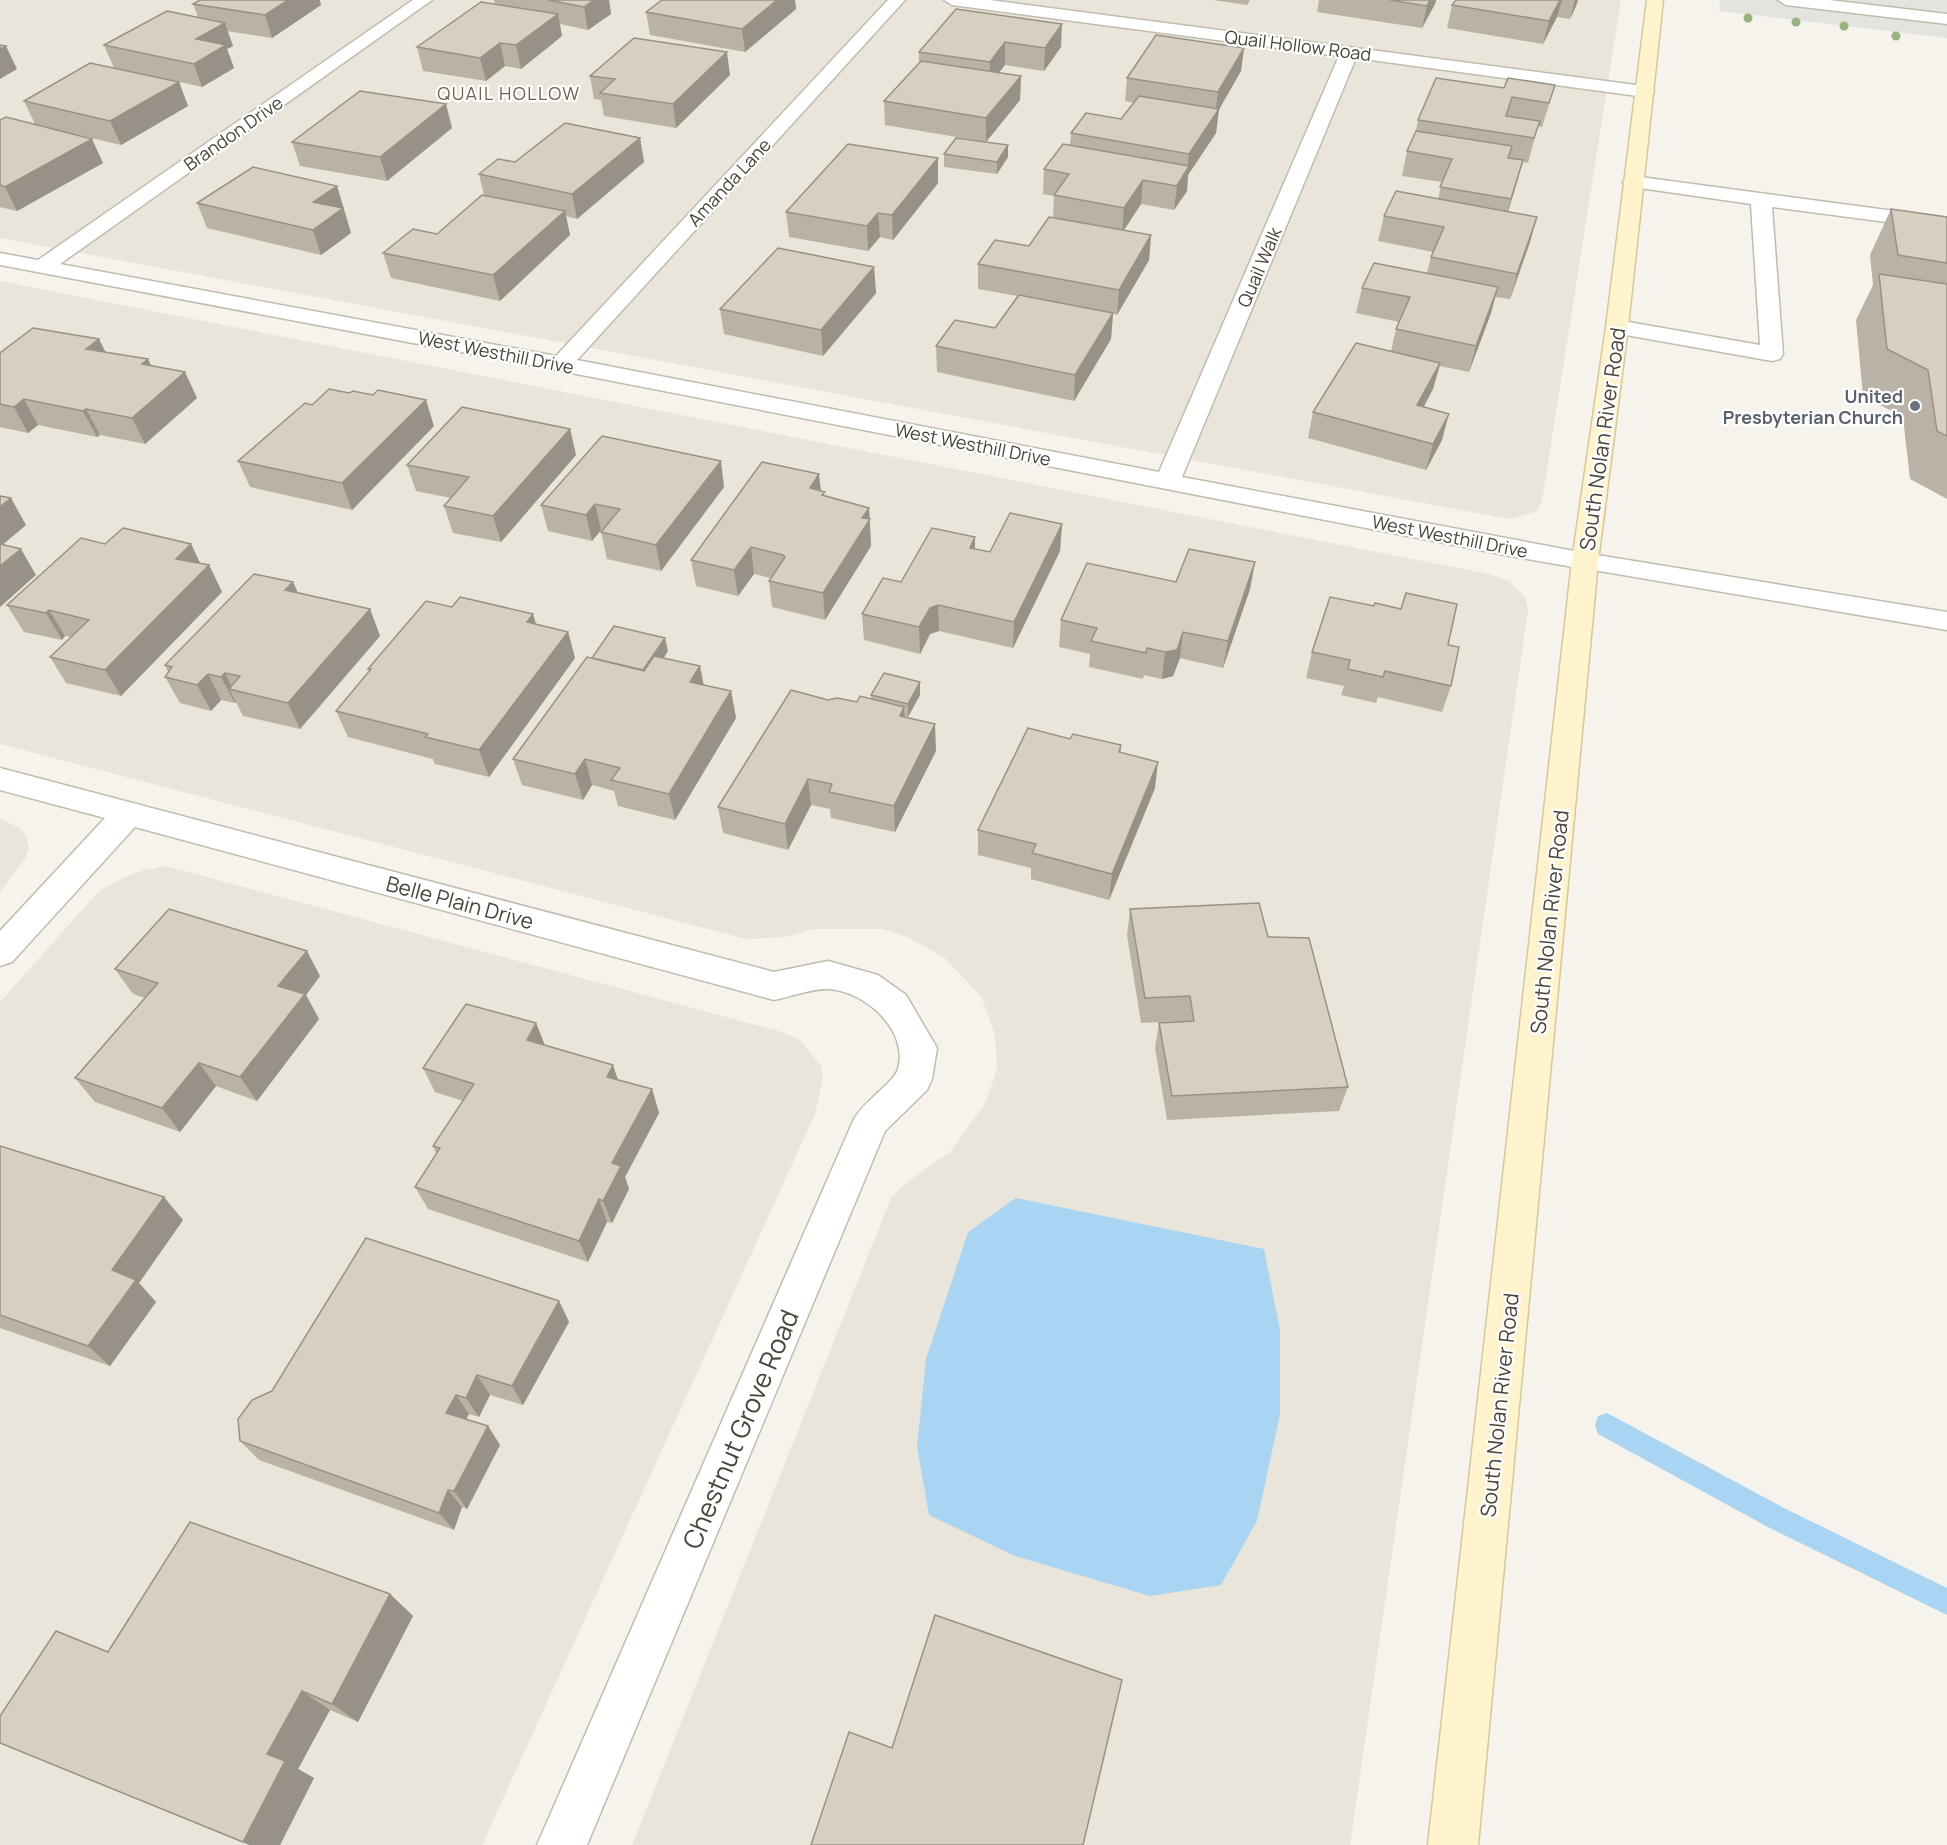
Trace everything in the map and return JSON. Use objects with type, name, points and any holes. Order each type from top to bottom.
[{"type":"main road","name":"South Nolan River Road","points":[[1453,1845],[1585,561],[1617,327],[1654,0]]},
{"type":"street","name":"Brandon Drive","points":[[42,267],[424,0]]},
{"type":"street","name":"Amanda Lane","points":[[561,364],[897,0]]},
{"type":"street","name":"Quail Hollow Road","points":[[952,0],[1645,91]]},
{"type":"street","points":[[1786,0],[1947,19]]},
{"type":"street","name":"Quail Walk","points":[[1167,482],[1350,52]]},
{"type":"street","points":[[1633,182],[1947,224]]},
{"type":"street","points":[[1617,327],[1772,354],[1761,199]]},
{"type":"street","name":"West Westhill Drive","points":[[0,259],[561,364],[1585,561],[1947,621]]},
{"type":"street","name":"Belle Plain Drive","points":[[0,779],[774,986],[828,975],[837,976],[866,985],[894,1005],[906,1024]]},
{"type":"street","points":[[0,953],[129,813]]},
{"type":"street","name":"Chestnut Grove Road","points":[[562,1845],[871,1121],[914,1079],[919,1047],[906,1024]]},
{"type":"shaded area","points":[[0,0],[1621,0],[1542,501],[1537,511],[1511,519],[1498,517],[0,238]]},
{"type":"shaded area","points":[[1720,0],[1947,0],[1947,38],[1719,11]]},
{"type":"shaded area","points":[[0,281],[1489,574],[1509,581],[1525,597],[1528,610],[1350,1845],[632,1845],[891,1198],[905,1184],[951,1151],[986,1102],[997,1069],[995,1036],[982,998],[946,959],[910,938],[882,929],[813,929],[785,937],[746,939],[0,744]]},
{"type":"shaded area","points":[[0,819],[18,827],[26,836],[29,847],[26,857],[0,892]]},
{"type":"shaded area","points":[[166,866],[782,1032],[800,1040],[821,1066],[823,1078],[815,1114],[482,1845],[0,1845],[0,1002],[98,892],[120,879],[144,870]]},
{"type":"water","points":[[1016,1198],[1264,1249],[1280,1330],[1280,1414],[1257,1521],[1221,1585],[1150,1596],[1015,1556],[929,1515],[917,1447],[926,1359],[968,1232]]},
{"type":"building","points":[[200,0],[288,0],[265,15],[193,4]]},
{"type":"building","points":[[548,0],[594,0],[584,7]]},
{"type":"building","points":[[662,0],[777,0],[742,29],[646,12]]},
{"type":"building","points":[[1390,0],[1430,0],[1427,6]]},
{"type":"building","points":[[1456,0],[1560,0],[1549,21],[1452,5]]},
{"type":"building","points":[[481,2],[558,14],[516,45],[500,43],[480,58],[417,47]]},
{"type":"building","points":[[956,9],[1062,24],[1045,48],[1005,42],[990,62],[919,52]]},
{"type":"building","points":[[167,11],[225,23],[196,39],[226,45],[194,64],[104,45]]},
{"type":"building","points":[[1156,35],[1244,48],[1218,92],[1127,78]]},
{"type":"building","points":[[634,38],[727,52],[673,104],[600,93],[615,79],[590,76]]},
{"type":"building","points":[[921,61],[1021,76],[986,118],[884,101]]},
{"type":"building","points":[[90,63],[179,82],[110,121],[24,101]]},
{"type":"building","points":[[1436,78],[1504,88],[1508,78],[1555,85],[1549,103],[1512,97],[1506,116],[1540,121],[1534,138],[1418,120]]},
{"type":"building","points":[[360,91],[446,104],[380,157],[292,142]]},
{"type":"building","points":[[1139,96],[1219,109],[1189,154],[1071,133],[1086,113],[1121,119]]},
{"type":"building","points":[[6,117],[92,139],[5,187],[0,185],[0,120]]},
{"type":"building","points":[[565,123],[640,138],[572,194],[479,174],[498,159],[515,162]]},
{"type":"building","points":[[1416,131],[1512,146],[1508,158],[1523,160],[1511,199],[1440,187],[1452,159],[1407,151]]},
{"type":"building","points":[[956,138],[1008,145],[997,162],[944,154]]},
{"type":"building","points":[[848,144],[938,158],[892,215],[878,213],[867,226],[786,212]]},
{"type":"building","points":[[1063,144],[1189,166],[1177,186],[1143,180],[1124,208],[1054,195],[1069,174],[1044,169]]},
{"type":"building","points":[[253,167],[337,186],[313,202],[343,208],[313,230],[197,203]]},
{"type":"building","points":[[1396,191],[1537,217],[1517,274],[1431,257],[1444,227],[1384,216]]},
{"type":"building","points":[[482,195],[565,211],[493,275],[383,253],[413,229],[437,234]]},
{"type":"building","points":[[1891,209],[1947,217],[1947,263],[1898,255]]},
{"type":"building","points":[[1049,217],[1151,235],[1119,290],[978,264],[995,240],[1029,246]]},
{"type":"building","points":[[778,248],[874,267],[821,330],[720,309]]},
{"type":"building","points":[[1374,263],[1498,287],[1476,346],[1396,329],[1410,297],[1362,288]]},
{"type":"building","points":[[1879,274],[1947,284],[1947,436],[1937,431],[1928,370],[1887,349]]},
{"type":"building","points":[[1019,295],[1113,313],[1075,375],[936,346],[955,320],[995,328]]},
{"type":"building","points":[[33,328],[99,339],[86,349],[148,359],[142,364],[185,372],[132,418],[24,399],[14,407],[0,404],[0,353]]},
{"type":"building","points":[[1356,343],[1440,363],[1417,405],[1449,414],[1433,444],[1313,412]]},
{"type":"building","points":[[329,389],[373,395],[378,390],[426,400],[342,483],[238,461],[305,403],[312,405]]},
{"type":"building","points":[[462,407],[570,429],[493,516],[444,506],[469,477],[407,465]]},
{"type":"building","points":[[602,436],[721,461],[656,545],[601,532],[620,509],[595,504],[586,515],[541,505]]},
{"type":"building","points":[[762,462],[819,474],[810,488],[825,492],[822,495],[869,508],[862,518],[870,519],[823,593],[769,581],[785,557],[751,547],[734,570],[691,560]]},
{"type":"building","points":[[0,496],[11,498],[0,507]]},
{"type":"building","points":[[1010,513],[1062,524],[1014,622],[938,605],[930,608],[919,627],[862,614],[883,578],[901,582],[932,528],[975,537],[970,548],[990,552]]},
{"type":"building","points":[[123,528],[191,544],[176,559],[209,565],[105,670],[50,657],[89,620],[49,610],[46,613],[7,605],[81,538],[105,544]]},
{"type":"building","points":[[0,544],[21,549],[0,566]]},
{"type":"building","points":[[1189,549],[1255,562],[1228,641],[1183,632],[1177,650],[1165,652],[1147,648],[1146,653],[1091,641],[1097,628],[1061,620],[1087,563],[1176,582]]},
{"type":"building","points":[[254,574],[293,582],[285,590],[370,609],[288,703],[229,689],[240,676],[225,673],[221,677],[208,674],[197,685],[165,677],[172,667],[165,665]]},
{"type":"building","points":[[1406,593],[1457,604],[1448,645],[1459,647],[1451,686],[1385,671],[1383,677],[1348,669],[1350,660],[1312,652],[1330,597],[1401,609]]},
{"type":"building","points":[[460,597],[533,614],[527,622],[568,632],[479,750],[425,737],[428,734],[336,711],[371,669],[368,669],[426,601],[452,607]]},
{"type":"building","points":[[614,626],[665,638],[643,670],[592,658]]},
{"type":"building","points":[[654,656],[700,666],[690,682],[731,691],[669,794],[611,780],[620,768],[585,759],[575,774],[513,759],[587,657],[644,671]]},
{"type":"building","points":[[884,673],[920,682],[908,704],[871,695]]},
{"type":"building","points":[[791,690],[828,700],[837,698],[857,702],[860,696],[904,707],[900,716],[935,724],[894,806],[829,792],[832,784],[808,779],[785,824],[718,807]]},
{"type":"building","points":[[1028,728],[1070,739],[1073,734],[1121,745],[1119,752],[1158,762],[1112,874],[1032,853],[1036,844],[978,830]]},
{"type":"building","points":[[1259,903],[1268,937],[1309,938],[1348,1087],[1172,1096],[1159,1023],[1194,1021],[1190,996],[1145,998],[1130,909]]},
{"type":"building","points":[[169,909],[307,951],[278,986],[305,994],[240,1077],[199,1063],[162,1108],[75,1078],[158,983],[115,969]]},
{"type":"building","points":[[466,1004],[536,1023],[527,1040],[613,1065],[607,1077],[652,1089],[612,1163],[621,1166],[603,1201],[599,1199],[579,1241],[415,1187],[440,1148],[433,1146],[474,1084],[423,1068]]},
{"type":"building","points":[[0,1146],[164,1197],[112,1270],[136,1280],[88,1346],[0,1315]]},
{"type":"building","points":[[366,1238],[559,1301],[512,1386],[477,1375],[466,1398],[456,1395],[446,1413],[488,1426],[454,1491],[448,1490],[439,1513],[240,1441],[238,1419],[252,1400],[272,1391]]},
{"type":"building","points":[[190,1522],[390,1594],[332,1704],[302,1691],[267,1754],[285,1761],[243,1842],[0,1743],[0,1716],[56,1631],[108,1652]]},
{"type":"building","points":[[935,1615],[1122,1680],[1083,1845],[811,1845],[849,1732],[892,1748]]},
{"type":"waterway","points":[[1607,1425],[1775,1517],[1947,1602]]},
{"type":"place","name":"United Presbyterian Church","points":[[1915,406]]},
{"type":"district","name":"QUAIL HOLLOW","points":[[509,93]]}]
